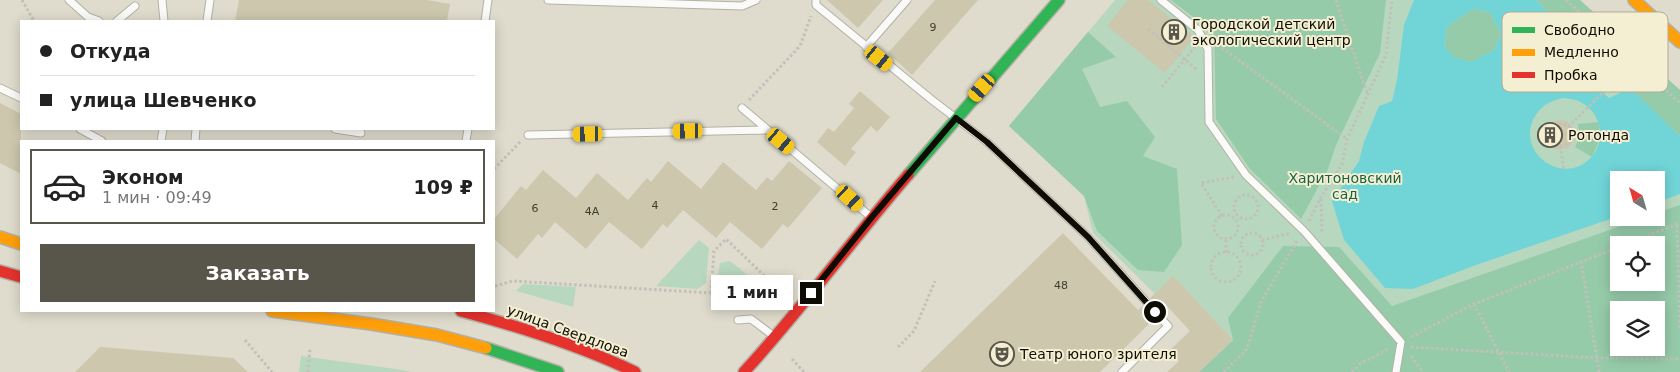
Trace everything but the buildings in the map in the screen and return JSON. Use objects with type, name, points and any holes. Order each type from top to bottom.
[{"type":"main road","points":[[744,372],[775,338],[872,217],[1058,0]]},
{"type":"main road","points":[[1634,0],[1647,12]]},
{"type":"main road","points":[[1668,31],[1680,42]]},
{"type":"main road","points":[[0,238],[20,244]]},
{"type":"main road","points":[[0,271],[20,276]]},
{"type":"main road","points":[[280,312],[437,334],[500,352],[558,372]]},
{"type":"main road","name":"улица Свердлова","points":[[465,312],[510,324],[563,342],[613,361],[635,372]]},
{"type":"lane","points":[[69,0],[88,17],[96,20]]},
{"type":"lane","points":[[162,0],[164,20]]},
{"type":"lane","points":[[207,20],[210,0]]},
{"type":"lane","points":[[485,20],[488,0]]},
{"type":"lane","points":[[548,0],[742,6],[756,0]]},
{"type":"lane","points":[[866,47],[907,0]]},
{"type":"lane","points":[[1162,0],[1198,30],[1208,49],[1209,122],[1246,175],[1304,231],[1403,344],[1396,372]]},
{"type":"lane","points":[[816,2],[866,47],[987,142],[1088,237],[1168,326],[1122,372]]},
{"type":"lane","points":[[118,20],[135,6]]},
{"type":"lane","points":[[0,88],[20,98]]},
{"type":"lane","points":[[742,108],[872,217]]},
{"type":"lane","points":[[82,130],[100,140]]},
{"type":"lane","points":[[340,130],[362,134]]},
{"type":"lane","points":[[528,135],[767,130]]},
{"type":"lane","points":[[738,320],[751,319],[775,338]]},
{"type":"path","points":[[22,0],[33,20]]},
{"type":"path","points":[[1336,0],[1367,93]]},
{"type":"path","points":[[1224,372],[1247,349],[1261,302],[1342,164],[1347,139],[1386,55],[1392,0]]},
{"type":"path","points":[[1566,0],[1580,12]]},
{"type":"path","points":[[742,108],[800,46],[816,2]]},
{"type":"path","points":[[1148,29],[1208,79]]},
{"type":"path","points":[[1198,30],[1347,139]]},
{"type":"path","points":[[1162,87],[1202,38]]},
{"type":"path","points":[[1568,127],[1604,92]]},
{"type":"path","points":[[1668,92],[1680,103]]},
{"type":"path","points":[[1559,124],[1568,127],[1572,134],[1570,141],[1564,146],[1560,146],[1551,141],[1549,134],[1552,127],[1559,124]]},
{"type":"path","points":[[495,168],[528,135]]},
{"type":"path","points":[[1560,146],[1564,169]]},
{"type":"path","points":[[1222,216],[1201,184],[1246,175]]},
{"type":"path","points":[[1226,240],[1218,236],[1214,230],[1216,222],[1222,216],[1229,216],[1236,217],[1241,218],[1249,219],[1256,214],[1258,206],[1255,199],[1249,195],[1238,198],[1234,209],[1236,217],[1238,226],[1235,236],[1226,240]]},
{"type":"path","points":[[1321,197],[1322,251]]},
{"type":"path","points":[[1648,236],[1679,224],[1680,330]]},
{"type":"path","points":[[1262,240],[1304,231]]},
{"type":"path","points":[[1250,233],[1257,234],[1262,240],[1262,247],[1258,253],[1251,255],[1244,252],[1241,246],[1242,240],[1250,233]]},
{"type":"path","points":[[1235,236],[1242,240]]},
{"type":"path","points":[[711,293],[714,251],[726,239],[774,285]]},
{"type":"path","points":[[1226,240],[1226,252]]},
{"type":"path","points":[[1352,372],[1360,364],[1403,344],[1474,304],[1610,250]]},
{"type":"path","points":[[1226,252],[1237,257],[1241,266],[1238,276],[1230,282],[1220,281],[1212,274],[1211,264],[1216,256],[1226,252]]},
{"type":"path","points":[[1237,257],[1244,252]]},
{"type":"path","points":[[1581,261],[1599,372]]},
{"type":"path","points":[[495,286],[512,281],[711,293],[761,299]]},
{"type":"path","points":[[898,347],[914,331],[935,281]]},
{"type":"path","points":[[1474,304],[1509,372]]},
{"type":"path","points":[[245,340],[272,372]]},
{"type":"path","points":[[1403,344],[1597,358],[1680,359]]},
{"type":"path","points":[[308,372],[310,348]]},
{"type":"path","points":[[792,359],[804,372]]},
{"type":"green space","name":"Харитоновский сад","points":[[1115,0],[1580,0],[1593,12],[1502,12],[1502,92],[1668,92],[1668,79],[1680,90],[1680,372],[1199,372],[1233,340],[1173,277],[1155,294],[1093,233],[1084,196],[1009,126]]},
{"type":"green space","points":[[1171,0],[1386,0],[1380,53],[1336,145],[1328,169],[1301,219],[1250,169],[1216,119],[1214,33]]},
{"type":"green space","points":[[1536,0],[1580,0],[1593,12],[1549,12]]},
{"type":"green space","points":[[1473,9],[1490,12],[1501,34],[1494,50],[1471,62],[1454,57],[1445,47],[1447,27]]},
{"type":"green space","points":[[1088,32],[1116,57],[1082,69],[1100,107],[1127,101],[1155,137],[1143,156],[1177,169],[1182,245],[1164,272],[1138,270],[1097,231],[1084,196],[1009,126]]},
{"type":"green space","points":[[1668,79],[1680,90],[1680,136],[1633,92],[1668,92]]},
{"type":"green space","points":[[1599,122],[1600,139],[1592,157],[1575,147],[1580,137],[1578,124]]},
{"type":"green space","points":[[1680,205],[1680,372],[1199,372],[1233,340],[1228,318],[1283,246],[1339,247],[1392,306],[1621,226],[1665,226],[1665,210]]},
{"type":"green space","points":[[699,240],[709,248],[706,283],[698,289],[656,286]]},
{"type":"green space","points":[[730,261],[754,280],[755,289],[723,289],[717,282],[720,263]]},
{"type":"green space","points":[[523,284],[576,287],[573,307],[516,291]]},
{"type":"green space","points":[[301,356],[403,370],[411,372],[299,372]]},
{"type":"water","points":[[1414,0],[1536,0],[1549,12],[1502,12],[1502,92],[1603,92],[1609,98],[1622,92],[1634,92],[1680,136],[1680,194],[1665,200],[1665,171],[1610,171],[1610,219],[1476,265],[1413,289],[1385,288],[1344,240],[1332,201],[1359,161],[1364,142],[1379,106],[1392,101],[1397,80],[1404,25]],"holes":[[[1473,9],[1490,12],[1501,34],[1494,50],[1471,62],[1454,57],[1445,47],[1447,27]],[[1564,98],[1578,101],[1594,113],[1600,127],[1597,149],[1581,165],[1569,169],[1556,167],[1544,161],[1535,151],[1530,139],[1531,126],[1538,112],[1550,102]]]},
{"type":"traffic: fast","points":[[908,175],[1059,0]]},
{"type":"traffic: fast","points":[[486,348],[558,372]]},
{"type":"traffic: slow","points":[[1634,0],[1647,12]]},
{"type":"traffic: slow","points":[[1668,31],[1680,42]]},
{"type":"traffic: slow","points":[[0,237],[20,244]]},
{"type":"traffic: slow","points":[[280,312],[437,335],[486,348]]},
{"type":"traffic: jam","points":[[744,372],[786,324],[908,175]]},
{"type":"traffic: jam","points":[[0,271],[20,277]]},
{"type":"traffic: jam","points":[[465,312],[550,337],[593,353],[635,372]]},
{"type":"place","name":"Городской детский экологический центр","points":[[1174,32]]},
{"type":"place","name":"Ротонда","points":[[1550,135]]},
{"type":"place","name":"Театр юного зрителя","points":[[1002,354]]},
{"type":"route","points":[[811,293],[872,217],[956,118],[987,142],[1088,237],[1155,312]]}]
